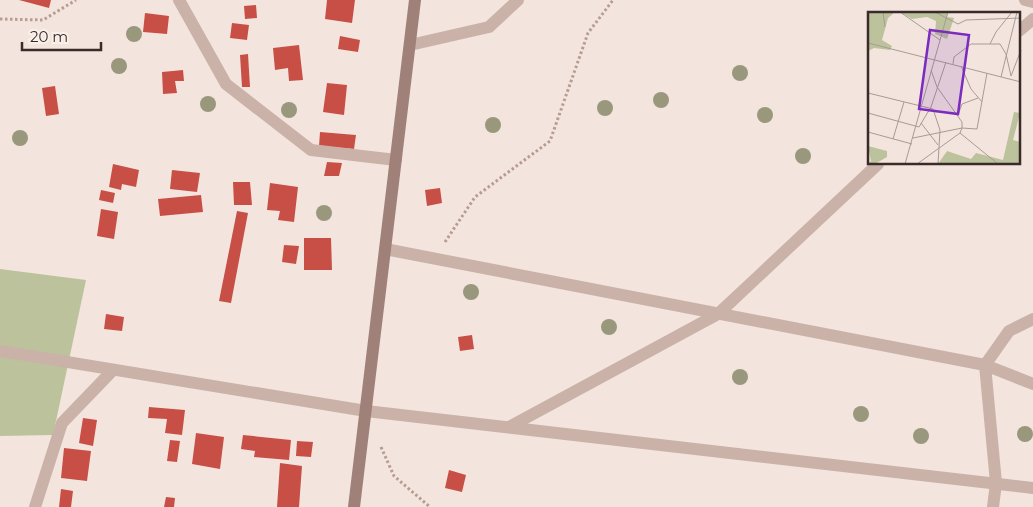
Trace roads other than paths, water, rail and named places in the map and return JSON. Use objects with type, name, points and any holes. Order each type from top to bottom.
[{"type":"main road","points":[[354,507],[415,0]]},
{"type":"street","points":[[180,0],[226,84],[311,150],[396,160]]},
{"type":"street","points":[[410,45],[489,27],[518,0]]},
{"type":"street","points":[[1025,0],[1033,2]]},
{"type":"street","points":[[1020,31],[1033,19]]},
{"type":"street","points":[[509,427],[718,314],[877,165]]},
{"type":"street","points":[[385,249],[985,365],[1033,384]]},
{"type":"street","points":[[993,507],[996,483],[985,365],[1009,331],[1033,319]]},
{"type":"street","points":[[0,351],[366,411],[1033,488]]},
{"type":"street","points":[[35,507],[62,423],[113,370]]}]
